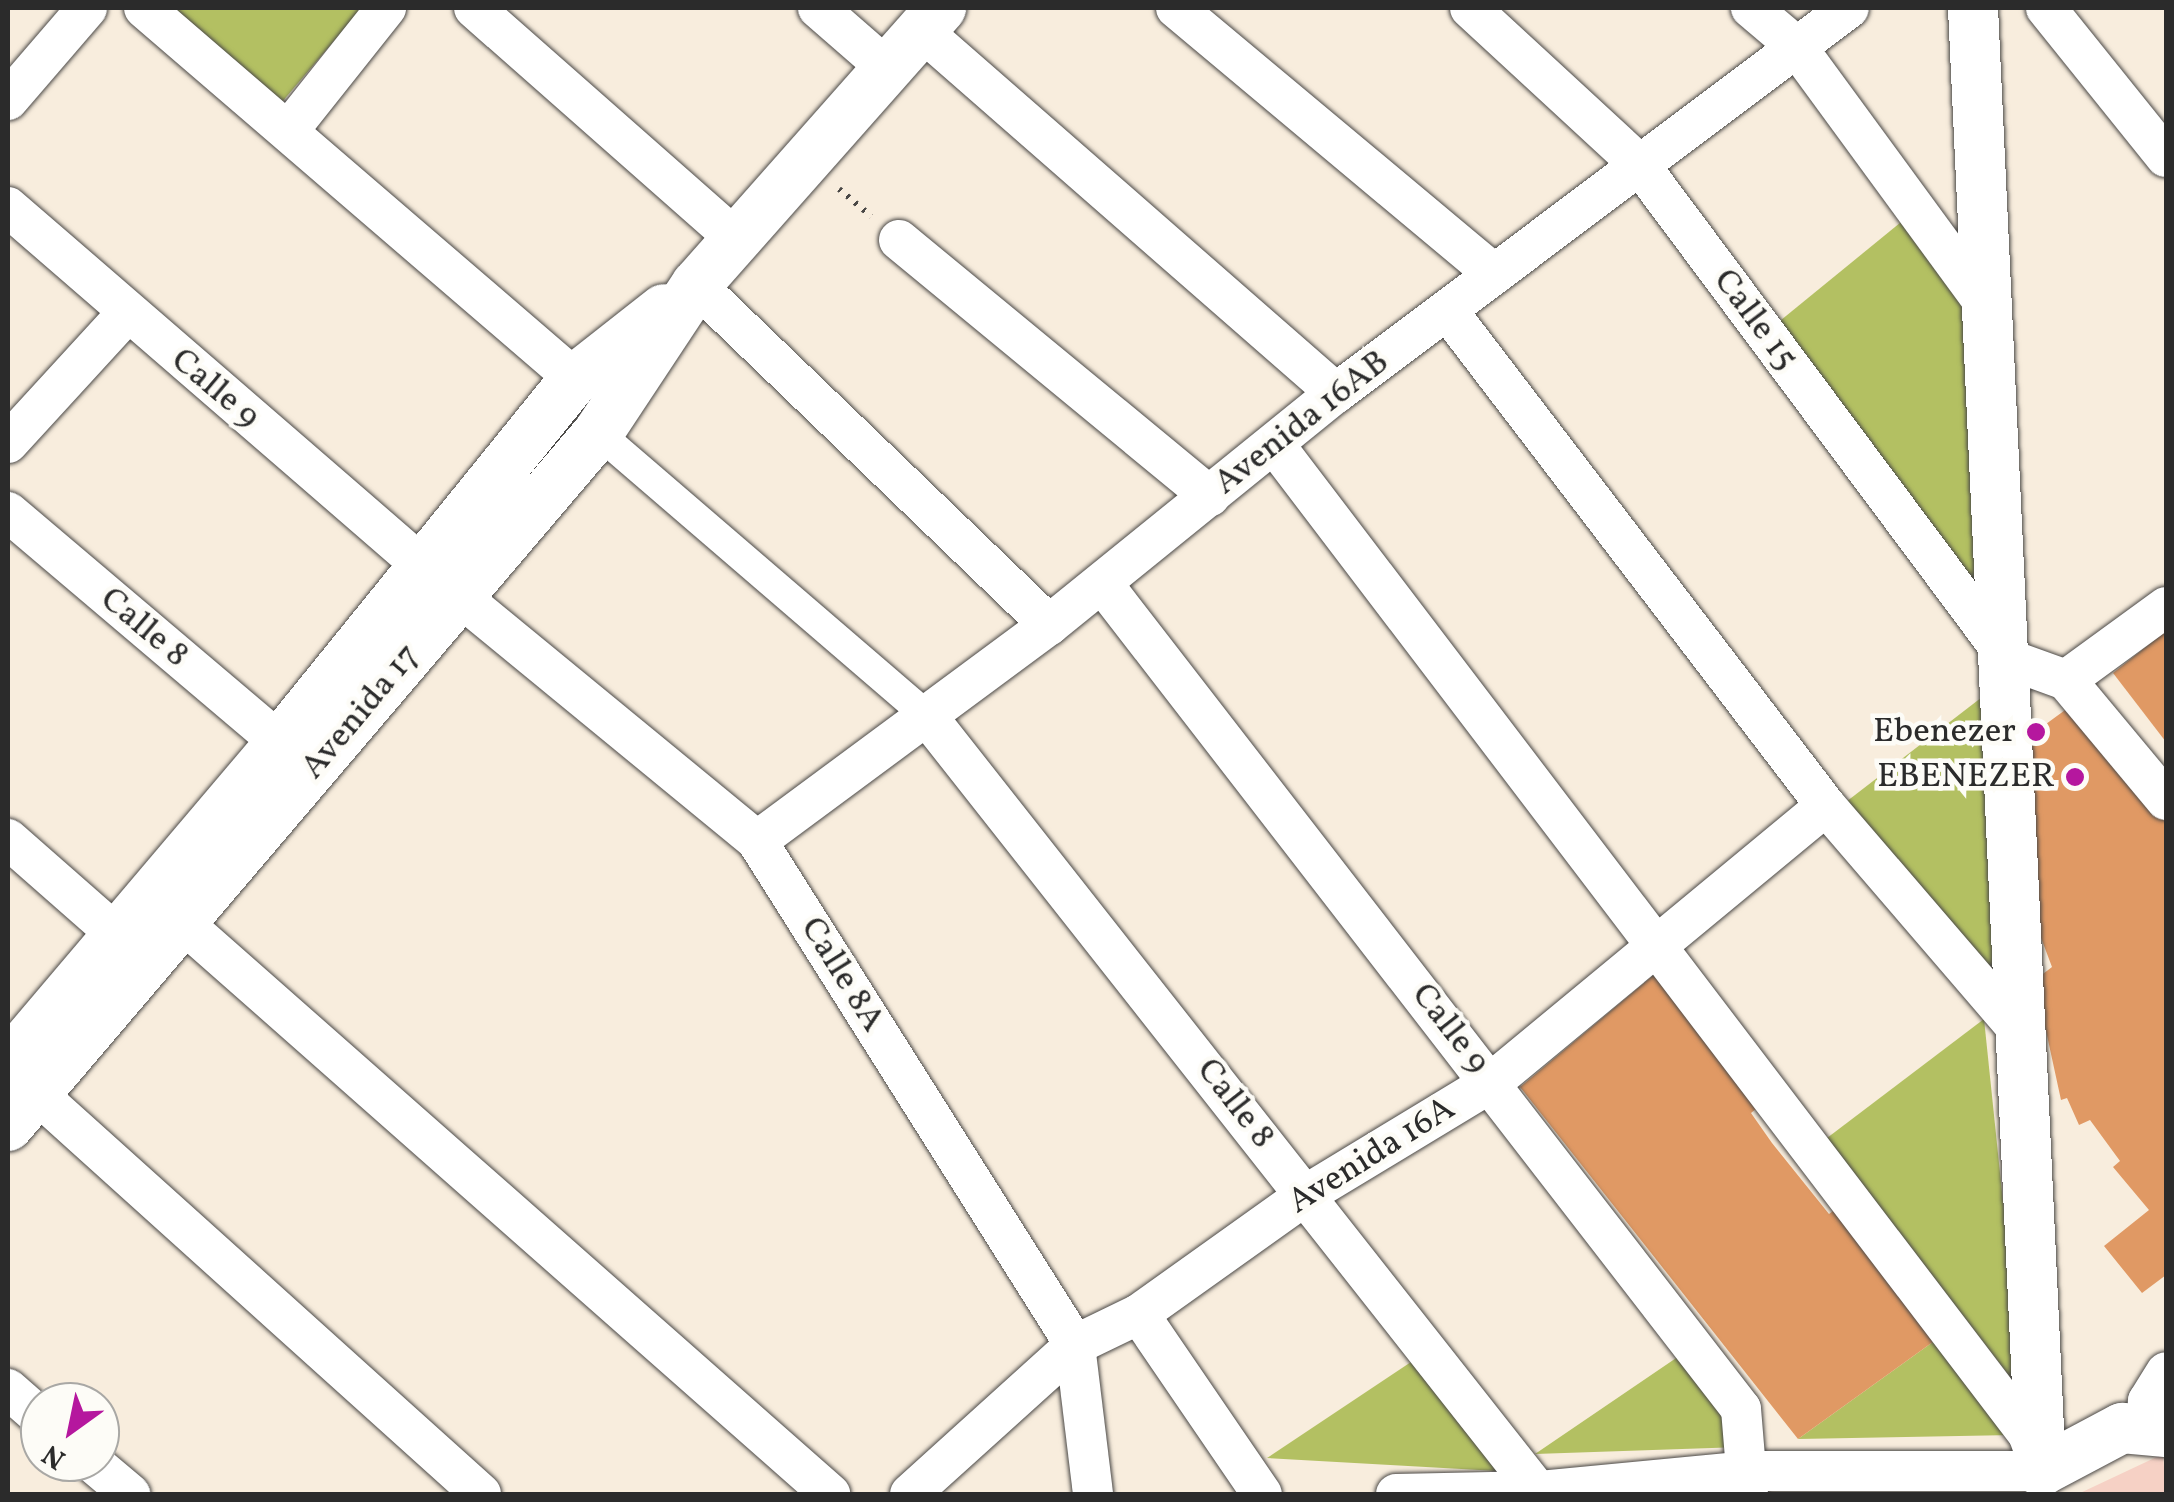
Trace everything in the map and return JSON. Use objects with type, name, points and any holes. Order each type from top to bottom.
[{"type":"street","points":[[8,100],[86,8]]},
{"type":"street","points":[[144,8],[576,379]]},
{"type":"street","points":[[288,130],[386,8]]},
{"type":"street","points":[[474,8],[736,239]]},
{"type":"street","points":[[818,8],[888,69]]},
{"type":"street","points":[[1176,8],[1494,274]]},
{"type":"street","name":"Calle 15","points":[[1470,8],[1639,164],[2008,660]]},
{"type":"street","points":[[1751,8],[1796,46],[1991,312]]},
{"type":"street","name":"Avenida 16AB","points":[[757,840],[1049,625],[1336,394],[1850,8]]},
{"type":"street","points":[[1973,8],[2008,660],[2016,1026],[2041,1483]]},
{"type":"street","points":[[2046,8],[2166,157]]},
{"type":"street","points":[[932,19],[1336,394]]},
{"type":"street","name":"Avenida 17","points":[[17,1094],[116,934],[280,744],[441,582],[598,434],[696,284],[932,19]]},
{"type":"street","name":"Calle 9","points":[[8,208],[126,314],[441,582]]},
{"type":"street","points":[[899,240],[1210,496]]},
{"type":"street","points":[[696,284],[1049,625]]},
{"type":"street","name":"Avenida 17","points":[[17,1094],[184,924],[441,582],[576,379],[696,284]]},
{"type":"street","points":[[1448,310],[1826,806],[2016,1026]]},
{"type":"street","points":[[8,443],[126,314]]},
{"type":"street","points":[[598,434],[926,715]]},
{"type":"street","points":[[1274,444],[2028,1434],[2041,1483]]},
{"type":"street","name":"Calle 8","points":[[8,512],[280,744]]},
{"type":"street","name":"Calle 8A","points":[[441,582],[757,840],[1075,1345],[1094,1494]]},
{"type":"street","name":"Calle 9","points":[[1102,583],[1492,1082],[1741,1409],[1748,1483]]},
{"type":"street","points":[[2066,680],[2166,606]]},
{"type":"street","points":[[2008,660],[2066,680],[2166,800]]},
{"type":"street","name":"Calle 8","points":[[926,715],[1540,1493]]},
{"type":"street","name":"Avenida 16A","points":[[910,1494],[1075,1345],[1139,1314],[1307,1194],[1492,1082],[1826,806]]},
{"type":"street","points":[[8,839],[116,934]]},
{"type":"street","points":[[184,924],[830,1494]]},
{"type":"street","points":[[17,1094],[482,1494]]},
{"type":"street","points":[[1139,1314],[1265,1494]]},
{"type":"street","points":[[1396,1494],[1540,1493],[1748,1483],[2041,1483],[2122,1428],[2157,1429],[2148,1401],[2166,1372]]},
{"type":"street","points":[[1254,1494],[1265,1494]]},
{"type":"path","points":[[807,162],[899,240]]},
{"type":"shaded area","points":[[2163,1454],[2166,1494],[2078,1494]]},
{"type":"green space","points":[[170,8],[362,8],[282,102]]},
{"type":"green space","points":[[1906,218],[1968,301],[1983,603],[1775,325]]},
{"type":"green space","points":[[1999,684],[2006,1001],[1842,805]]},
{"type":"green space","points":[[1984,1019],[2023,1394],[1827,1138]]},
{"type":"green space","points":[[1937,1339],[2013,1435],[1798,1439]]},
{"type":"green space","points":[[1685,1352],[1741,1447],[1535,1454]]},
{"type":"green space","points":[[1411,1362],[1497,1471],[1267,1458]]},
{"type":"building","points":[[2166,631],[2166,742],[2113,673]]},
{"type":"building","points":[[2072,705],[2166,821],[2166,1275],[2142,1293],[2104,1246],[2149,1210],[2113,1167],[2120,1161],[2090,1120],[2079,1125],[2067,1098],[2061,1100],[2035,980],[2052,967],[2031,911],[2016,746]]},
{"type":"building","points":[[1662,968],[1757,1108],[1751,1113],[1772,1143],[1829,1214],[1837,1208],[1937,1339],[1798,1439],[1520,1087]]},
{"type":"place","name":"Ebenezer","points":[[2036,732]]},
{"type":"place","name":"EBENEZER","points":[[2075,777]]}]
